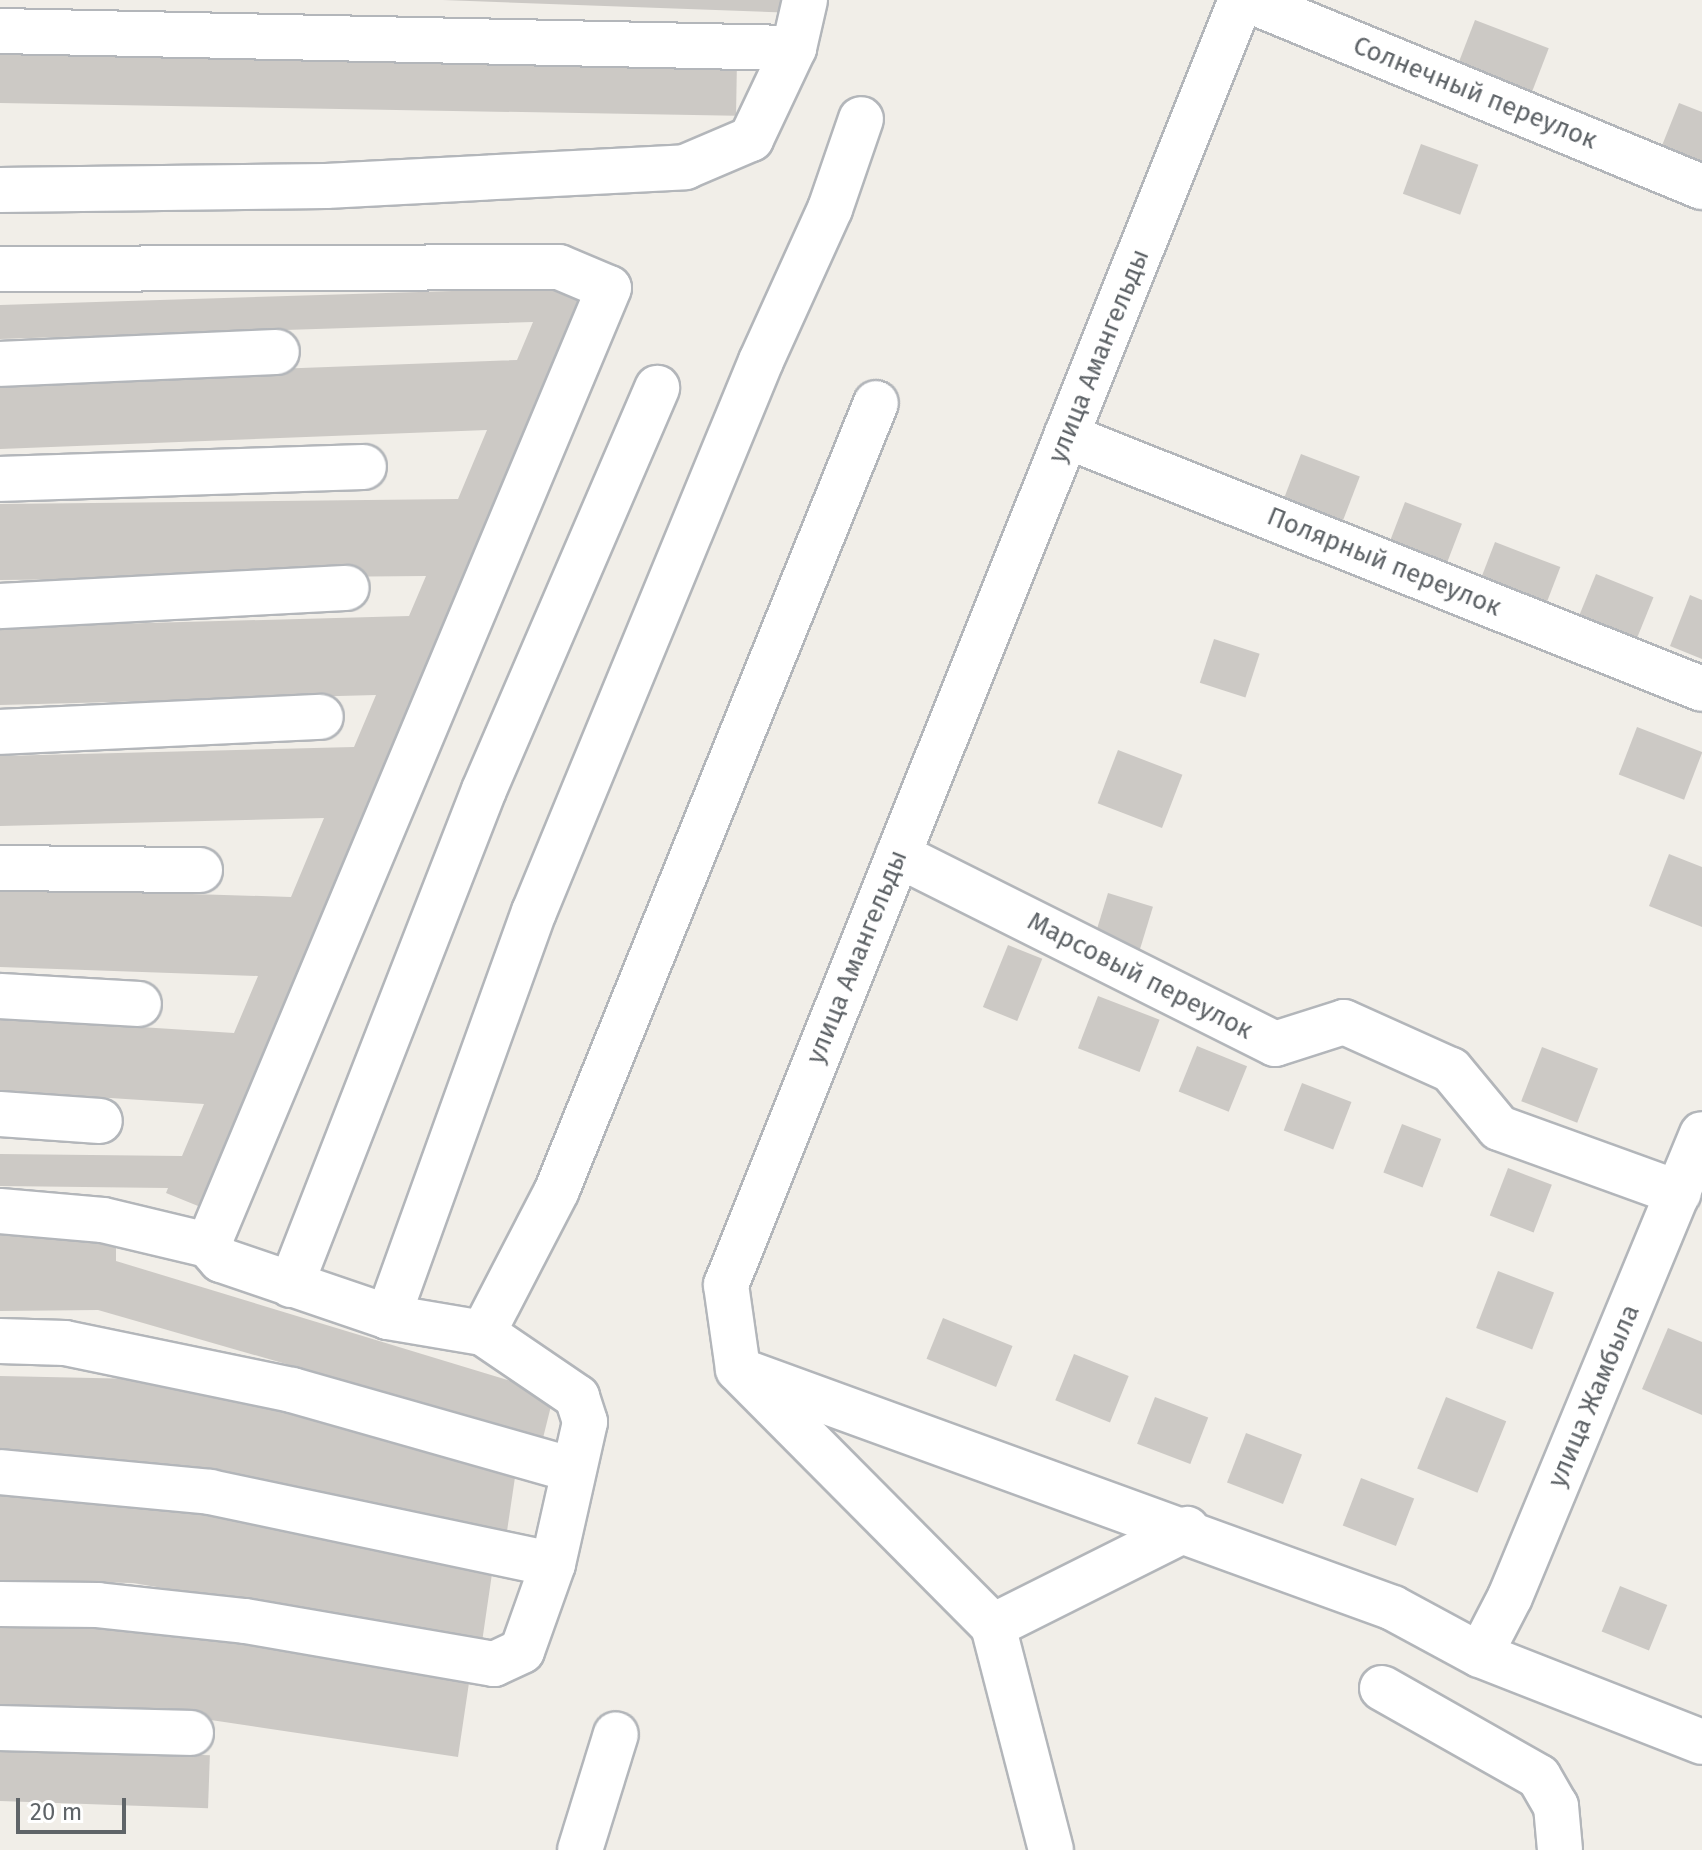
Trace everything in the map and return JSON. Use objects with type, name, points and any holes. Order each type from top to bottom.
[{"type":"street","points":[[0,190],[326,186],[685,167],[751,139],[794,48],[805,0]]},
{"type":"street","name":"улица Амангельды","points":[[738,1369],[726,1285],[1241,0]]},
{"type":"street","name":"Солнечный переулок","points":[[1248,0],[1702,187]]},
{"type":"street","points":[[0,31],[794,48]]},
{"type":"street","points":[[388,1317],[534,912],[761,361],[830,209],[861,119]]},
{"type":"street","points":[[0,269],[559,267],[609,288],[208,1245]]},
{"type":"street","points":[[0,364],[277,352]]},
{"type":"street","points":[[291,1285],[484,790],[657,388]]},
{"type":"street","points":[[483,1333],[557,1190],[876,403]]},
{"type":"street","name":"Полярный переулок","points":[[1066,436],[1702,689]]},
{"type":"street","points":[[0,479],[364,467]]},
{"type":"street","points":[[0,606],[347,588]]},
{"type":"street","points":[[0,732],[321,717]]},
{"type":"street","name":"Марсовый переулок","points":[[898,855],[1275,1044],[1344,1022],[1451,1070],[1499,1128],[1679,1193]]},
{"type":"street","points":[[0,868],[200,870]]},
{"type":"street","points":[[0,996],[139,1004]]},
{"type":"street","points":[[0,1114],[100,1121]]},
{"type":"street","name":"улица Жамбыла","points":[[1480,1655],[1510,1597],[1702,1134]]},
{"type":"street","points":[[0,1211],[103,1220],[208,1245],[221,1260],[388,1317],[483,1333],[577,1397],[585,1422],[570,1469],[572,1487],[553,1564],[522,1651],[494,1664],[245,1621],[98,1605],[0,1604]]},
{"type":"street","points":[[0,1341],[65,1343],[292,1390],[570,1469]]},
{"type":"street","points":[[738,1369],[1187,1529],[1393,1608],[1480,1655],[1702,1742]]},
{"type":"street","points":[[738,1369],[993,1626],[1051,1850]]},
{"type":"street","points":[[0,1472],[210,1492],[553,1564]]},
{"type":"street","points":[[993,1626],[1187,1529]]},
{"type":"street","points":[[1382,1688],[1539,1777],[1556,1806],[1560,1850]]},
{"type":"street","points":[[0,1728],[191,1733]]},
{"type":"street","points":[[580,1850],[616,1734]]},
{"type":"building","points":[[443,0],[797,0],[797,13]]},
{"type":"building","points":[[1475,20],[1549,48],[1529,101],[1455,72]]},
{"type":"building","points":[[0,53],[737,66],[736,116],[0,103]]},
{"type":"building","points":[[1679,103],[1702,112],[1702,170],[1659,153]]},
{"type":"building","points":[[1421,144],[1478,165],[1460,215],[1403,194]]},
{"type":"building","points":[[551,280],[586,294],[203,1208],[166,1193],[168,1188],[0,1186],[0,1154],[182,1156],[204,1104],[0,1091],[0,1018],[234,1033],[258,976],[0,967],[0,888],[291,897],[324,818],[0,826],[0,756],[354,747],[376,695],[0,705],[0,627],[409,616],[426,576],[0,580],[0,504],[458,499],[487,430],[0,449],[0,379],[517,360],[533,322],[0,339],[0,305],[547,288]]},
{"type":"building","points":[[1301,454],[1360,477],[1342,523],[1283,501]]},
{"type":"building","points":[[1405,502],[1462,524],[1446,565],[1389,543]]},
{"type":"building","points":[[1495,542],[1560,567],[1546,605],[1480,580]]},
{"type":"building","points":[[1596,574],[1653,597],[1637,639],[1579,616]]},
{"type":"building","points":[[1690,595],[1702,600],[1702,659],[1670,646]]},
{"type":"building","points":[[1214,639],[1260,654],[1245,698],[1200,683]]},
{"type":"building","points":[[1637,727],[1702,752],[1684,800],[1619,775]]},
{"type":"building","points":[[1118,750],[1182,775],[1162,828],[1098,803]]},
{"type":"building","points":[[1669,854],[1702,867],[1702,927],[1649,906]]},
{"type":"building","points":[[1108,893],[1153,907],[1139,951],[1095,937]]},
{"type":"building","points":[[1008,945],[1042,959],[1017,1021],[983,1007]]},
{"type":"building","points":[[1098,996],[1160,1020],[1140,1072],[1078,1048]]},
{"type":"building","points":[[1197,1046],[1247,1066],[1229,1112],[1179,1091]]},
{"type":"building","points":[[1542,1047],[1598,1069],[1577,1123],[1521,1101]]},
{"type":"building","points":[[1302,1083],[1351,1102],[1333,1150],[1284,1131]]},
{"type":"building","points":[[1402,1124],[1441,1139],[1423,1188],[1383,1173]]},
{"type":"building","points":[[1508,1168],[1552,1185],[1534,1232],[1490,1216]]},
{"type":"building","points":[[0,1234],[116,1234],[116,1261],[554,1394],[543,1438],[98,1310],[0,1311]]},
{"type":"building","points":[[1498,1271],[1554,1293],[1532,1349],[1476,1328]]},
{"type":"building","points":[[943,1318],[1013,1346],[996,1387],[927,1359]]},
{"type":"building","points":[[1668,1328],[1702,1342],[1702,1415],[1642,1389]]},
{"type":"building","points":[[1074,1354],[1129,1376],[1110,1422],[1055,1400]]},
{"type":"building","points":[[0,1376],[140,1379],[518,1457],[506,1538],[0,1462]]},
{"type":"building","points":[[1155,1397],[1208,1417],[1190,1464],[1137,1444]]},
{"type":"building","points":[[1446,1397],[1506,1421],[1477,1493],[1417,1468]]},
{"type":"building","points":[[1246,1433],[1302,1455],[1283,1504],[1227,1482]]},
{"type":"building","points":[[1361,1478],[1414,1498],[1396,1546],[1343,1526]]},
{"type":"building","points":[[93,1494],[494,1560],[482,1642],[133,1583],[0,1580],[0,1495]]},
{"type":"building","points":[[1620,1586],[1667,1605],[1649,1651],[1602,1631]]},
{"type":"building","points":[[0,1621],[104,1621],[470,1676],[458,1757],[144,1710],[0,1707]]},
{"type":"building","points":[[0,1748],[210,1755],[208,1808],[0,1801]]}]
